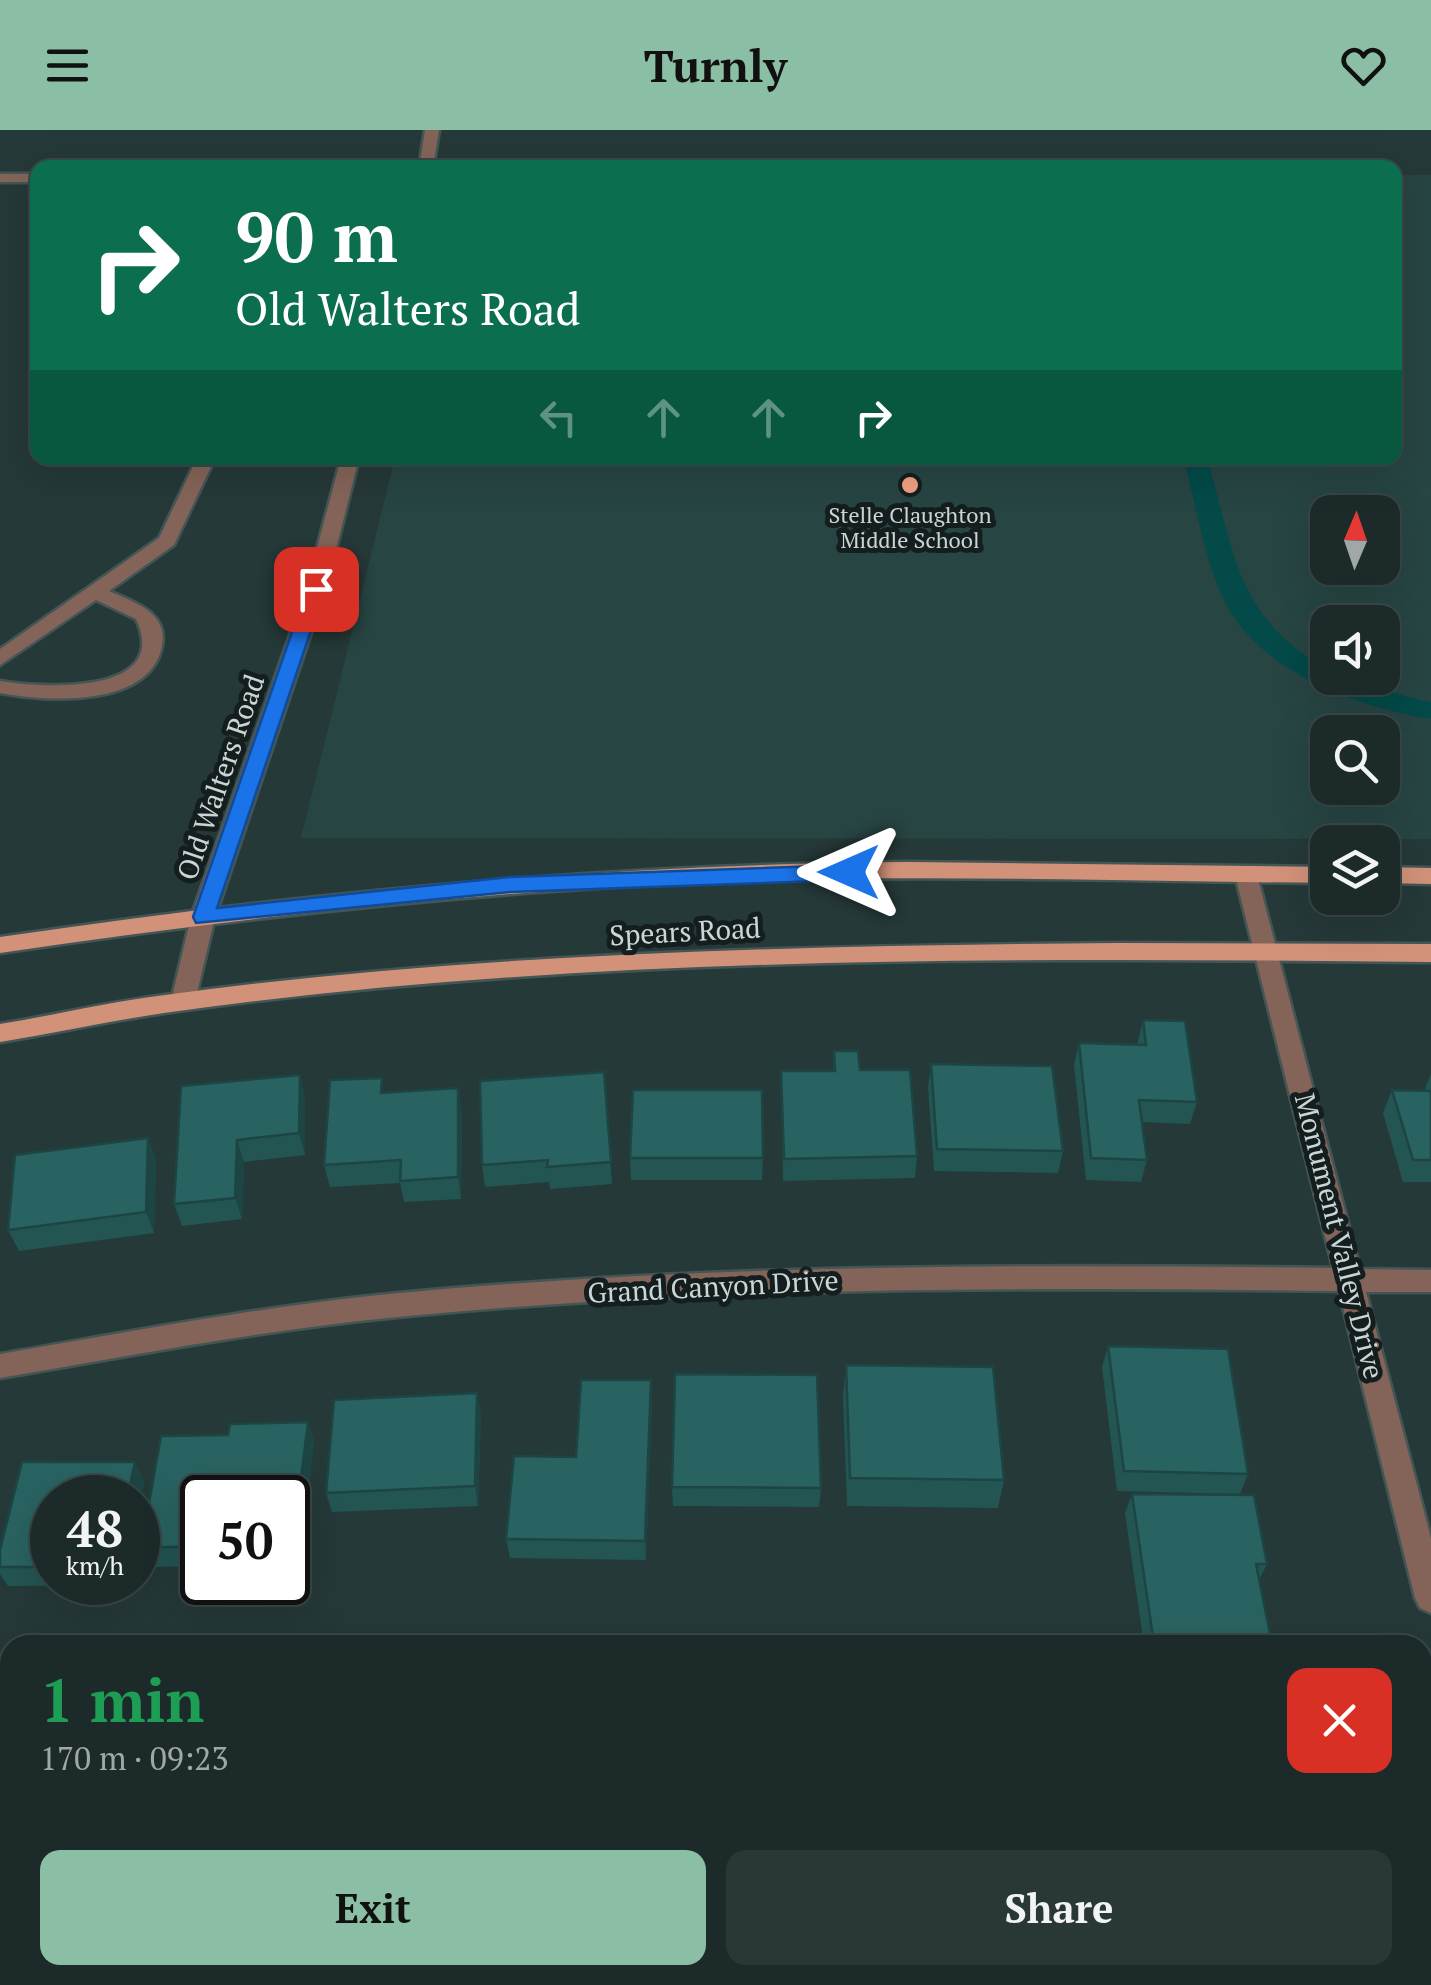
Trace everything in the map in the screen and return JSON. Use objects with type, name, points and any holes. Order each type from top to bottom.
[{"type":"main road","name":"Spears Road","points":[[0,944],[203,917],[510,884],[751,873],[1310,875]]},
{"type":"main road","points":[[1400,876],[1431,876]]},
{"type":"main road","name":"Spears Road","points":[[0,1033],[183,1001],[515,970],[758,958],[1266,951],[1431,953]]},
{"type":"street","points":[[427,160],[432,130]]},
{"type":"street","points":[[0,178],[30,178]]},
{"type":"street","points":[[0,659],[167,540],[185,510],[203,465]]},
{"type":"street","name":"Old Walters Road","points":[[183,1001],[203,917],[316,589],[348,465]]},
{"type":"street","points":[[0,687],[82,694],[129,678],[144,668],[154,637],[145,615],[95,592]]},
{"type":"street","name":"Monument Valley Drive","points":[[1246,874],[1431,1598]]},
{"type":"street","name":"Grand Canyon Drive","points":[[0,1366],[386,1307],[652,1286],[829,1280],[1431,1281]]},
{"type":"shaded area","name":"Stelle Claughton Middle School","points":[[1402,175],[1431,175],[1431,839],[1400,839],[1400,825],[1310,825],[1310,839],[301,838],[393,465],[1402,465]]},
{"type":"shaded area","points":[[1185,465],[1209,465],[1243,579],[1273,627],[1310,658],[1310,680],[1265,651],[1244,630],[1227,606],[1213,572]]},
{"type":"shaded area","points":[[1400,695],[1431,702],[1431,719],[1374,706],[1344,696]]},
{"type":"building","points":[[1143,1020],[1185,1021],[1197,1102],[1139,1100],[1147,1160],[1091,1158],[1079,1043],[1146,1045]]},
{"type":"building","points":[[834,1051],[858,1051],[860,1070],[910,1070],[917,1156],[784,1159],[781,1071],[835,1071]]},
{"type":"building","points":[[931,1064],[1052,1066],[1063,1151],[937,1149]]},
{"type":"building","points":[[604,1072],[611,1162],[547,1167],[548,1160],[482,1165],[480,1081]]},
{"type":"building","points":[[300,1075],[299,1133],[237,1140],[235,1198],[174,1204],[181,1086]]},
{"type":"building","points":[[382,1078],[381,1093],[458,1088],[458,1177],[400,1181],[401,1160],[324,1165],[330,1080]]},
{"type":"building","points":[[633,1090],[762,1090],[763,1158],[630,1158]]},
{"type":"building","points":[[1392,1090],[1431,1091],[1431,1160],[1413,1160]]},
{"type":"building","points":[[148,1138],[146,1212],[8,1230],[15,1155]]},
{"type":"building","points":[[1108,1346],[1228,1349],[1248,1474],[1124,1471]]},
{"type":"building","points":[[846,1365],[993,1367],[1004,1480],[850,1478]]},
{"type":"building","points":[[675,1374],[817,1375],[821,1488],[672,1487]]},
{"type":"building","points":[[581,1380],[651,1380],[645,1541],[506,1539],[514,1456],[576,1457]]},
{"type":"building","points":[[477,1393],[475,1486],[326,1493],[334,1400]]},
{"type":"building","points":[[308,1422],[301,1475],[180,1475],[180,1547],[160,1547],[160,1475],[154,1475],[161,1436],[228,1435],[230,1424]]},
{"type":"building","points":[[22,1462],[135,1462],[132,1475],[30,1475],[30,1567],[0,1567],[0,1550]]},
{"type":"building","points":[[1132,1494],[1254,1495],[1267,1564],[1256,1564],[1270,1635],[1153,1635]]},
{"type":"place","name":"Stelle Claughton Middle School","points":[[910,485]]},
{"type":"route","points":[[316,589],[203,917],[510,884],[849,872]]}]
